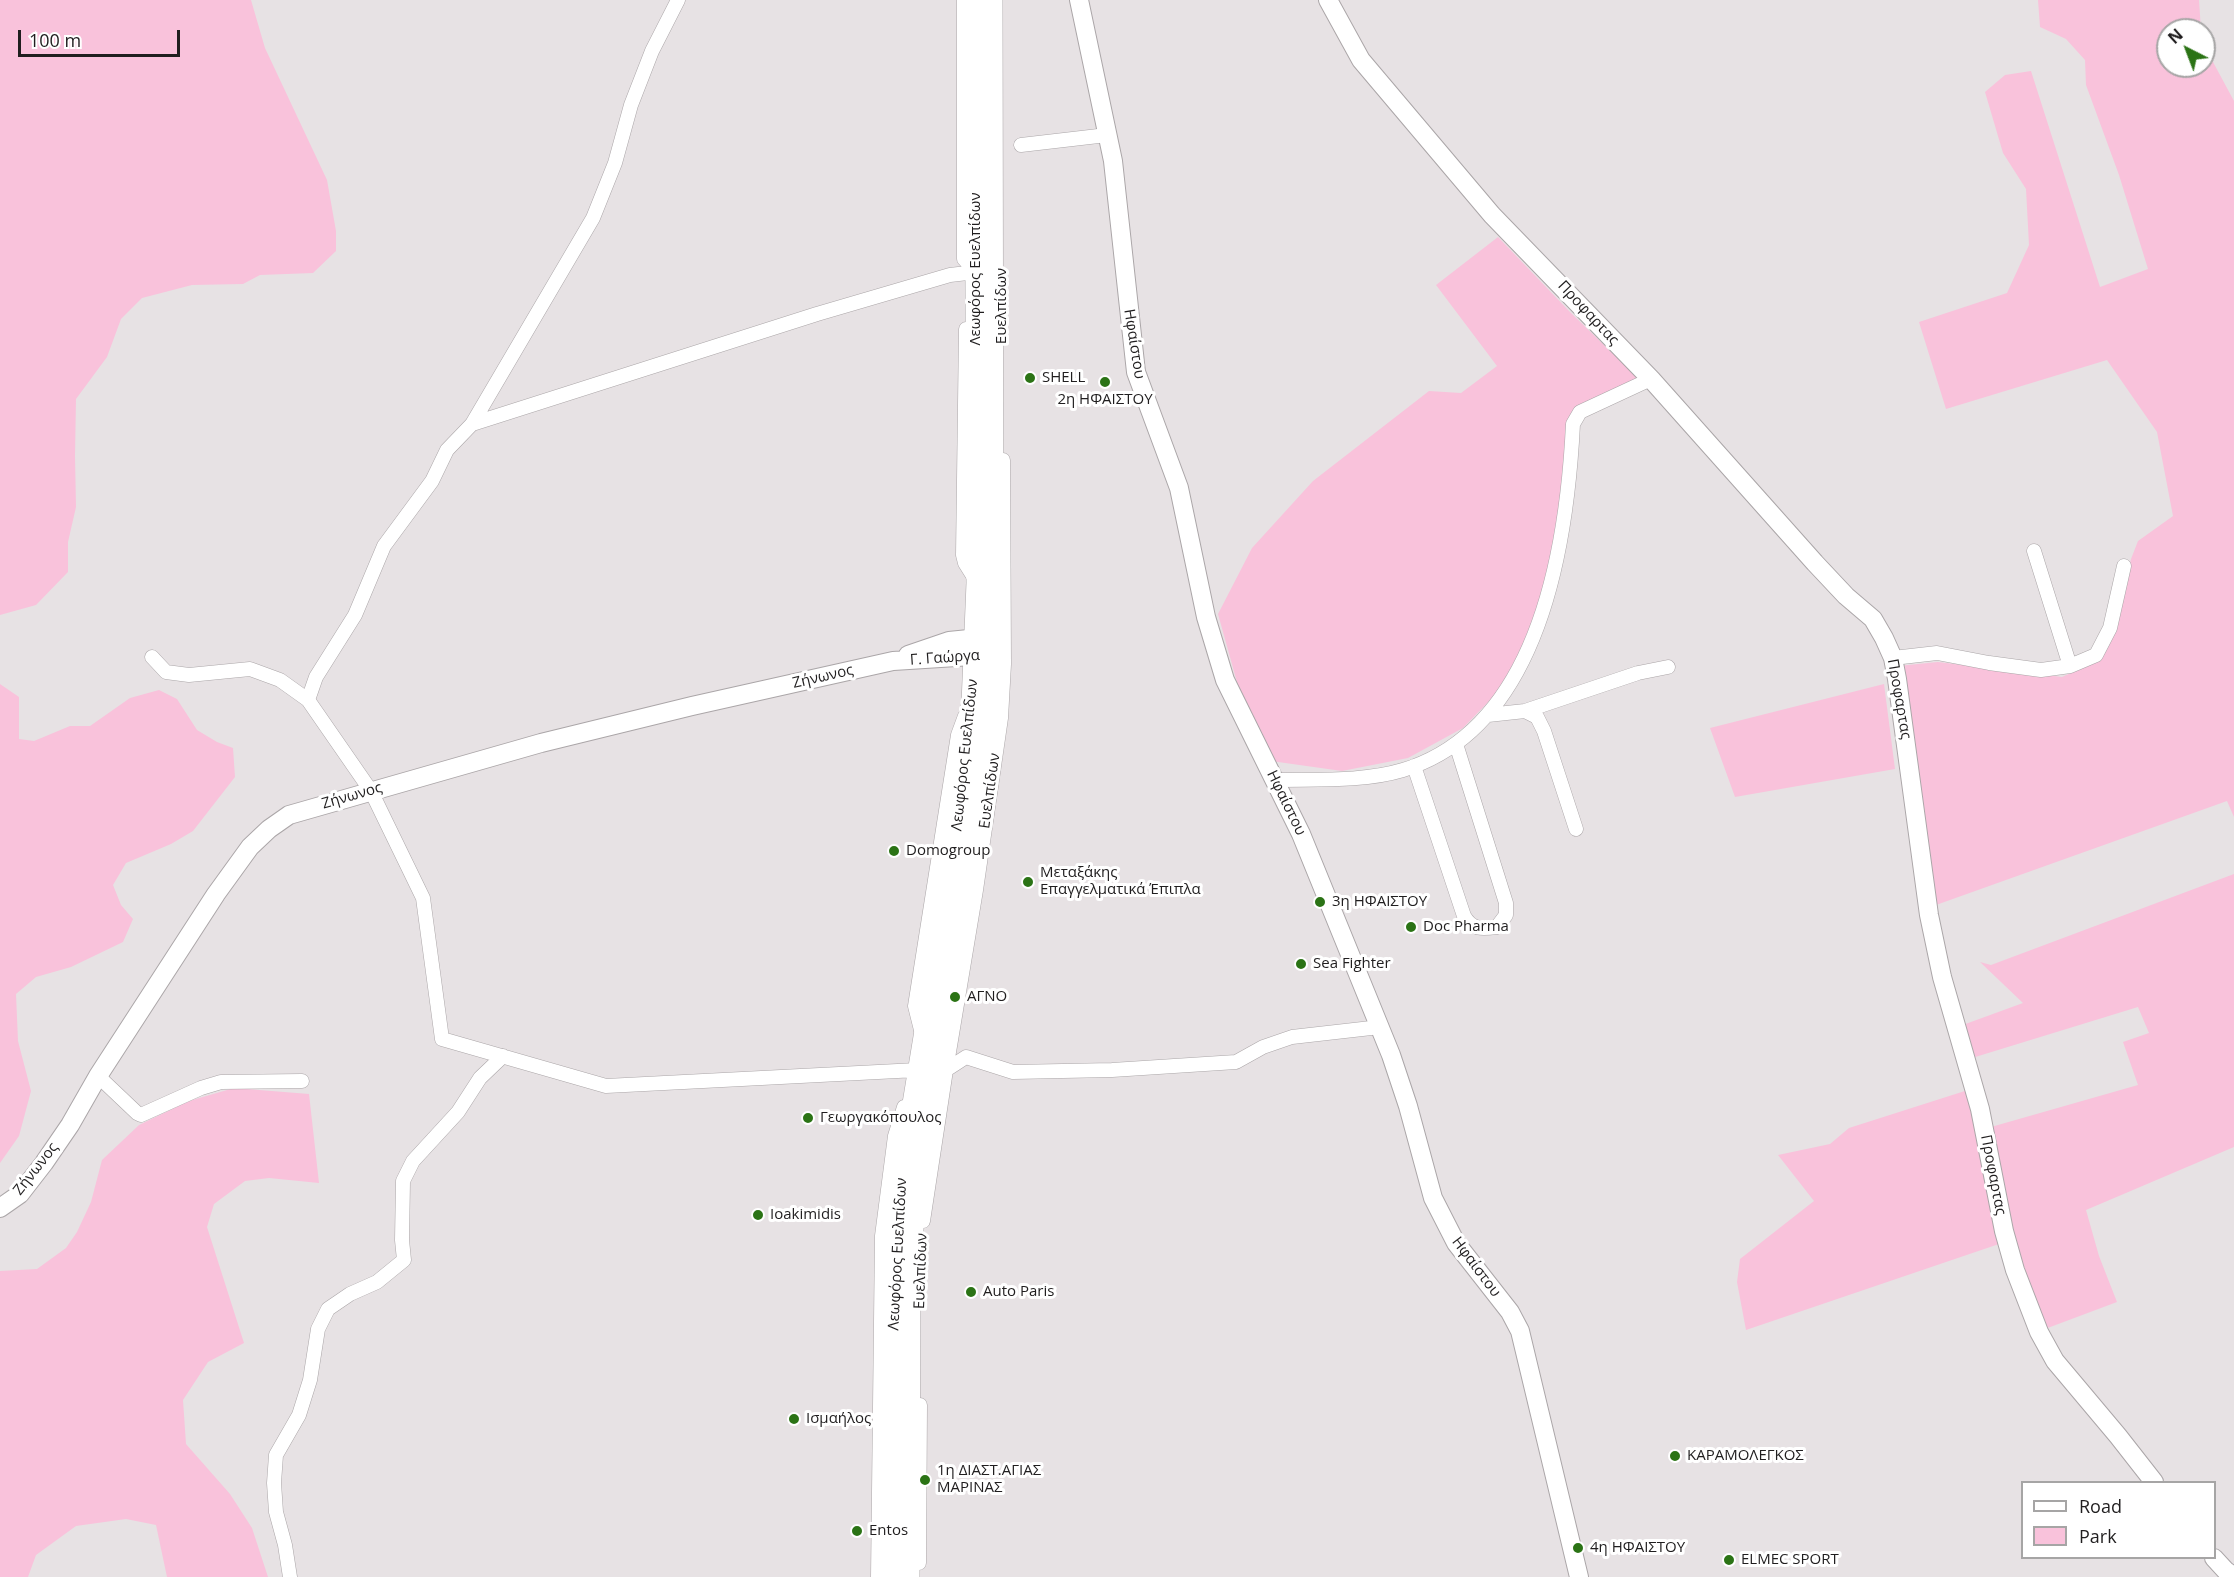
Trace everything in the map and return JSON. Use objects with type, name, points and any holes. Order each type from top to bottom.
[{"type":"main road","name":"Λεωφόρος Ευελπίδων","points":[[891,1577],[887,1382],[900,1183],[957,836],[972,704],[993,584],[998,527],[984,426],[976,302],[975,0]]},
{"type":"main road","name":"Λεωφόρος Ευελπίδων","points":[[909,1577],[915,1521],[915,1350],[910,1272],[916,1185],[970,889],[986,742],[977,583],[984,426],[997,246],[997,95],[992,0]]},
{"type":"street","points":[[308,700],[316,677],[355,615],[384,546],[432,480],[447,450],[472,424],[593,218],[615,163],[639,83],[652,51],[678,0]]},
{"type":"street","name":"Ευελπίδων","points":[[963,0],[964,259],[976,272]]},
{"type":"street","points":[[997,95],[1002,0]]},
{"type":"street","name":"Ηφαίστου","points":[[1079,0],[1113,161],[1136,372],[1179,488],[1206,617],[1225,680],[1301,834],[1380,1028],[1405,1095],[1433,1198],[1456,1243],[1510,1312],[1520,1331],[1579,1577]]},
{"type":"street","name":"Προφαρτας","points":[[1328,0],[1361,60],[1492,215],[1651,379],[1815,564],[1846,596],[1873,619],[1884,638],[1893,658],[1911,772],[1929,915],[1942,977],[1980,1109],[2012,1261],[2039,1332],[2055,1361],[2153,1481]]},
{"type":"street","points":[[1021,145],[1107,135]]},
{"type":"street","points":[[472,424],[817,314],[950,275],[976,272]]},
{"type":"street","points":[[1276,780],[1372,777],[1414,766],[1456,744],[1488,716],[1509,686],[1533,642],[1548,595],[1570,481],[1575,417],[1580,412],[1651,379]]},
{"type":"street","name":"Ευελπίδων","points":[[915,1350],[924,1215],[970,889],[1001,718],[1004,664],[998,527]]},
{"type":"street","points":[[2034,550],[2070,666]]},
{"type":"street","points":[[1893,658],[1937,653],[2041,670],[2070,666],[2096,655],[2110,628],[2124,566]]},
{"type":"street","name":"Γ. Γαώργα","points":[[893,661],[982,646]]},
{"type":"street","points":[[152,657],[166,672],[189,675],[250,669],[280,680],[308,700],[371,791],[423,898],[442,1039],[606,1086],[917,1070]]},
{"type":"street","name":"Ζήνωνος","points":[[0,1208],[20,1194],[44,1163],[216,894],[250,847],[269,829],[289,815],[642,717],[893,661]]},
{"type":"street","points":[[1488,716],[1525,711],[1638,673],[1668,667]]},
{"type":"street","points":[[1525,711],[1537,717],[1544,731],[1576,829]]},
{"type":"street","points":[[1414,766],[1468,924],[1480,929],[1497,927],[1506,915],[1506,903],[1456,744]]},
{"type":"street","points":[[946,1070],[966,1057],[1013,1072],[1112,1070],[1236,1062],[1263,1047],[1292,1037],[1380,1028]]},
{"type":"street","points":[[290,1577],[285,1545],[276,1512],[274,1483],[276,1455],[299,1415],[309,1380],[318,1329],[328,1309],[350,1294],[377,1282],[404,1260],[403,1181],[412,1161],[458,1112],[480,1078],[503,1056]]},
{"type":"street","points":[[98,1076],[141,1115],[201,1088],[221,1083],[302,1081]]},
{"type":"street","points":[[878,1577],[887,1382]]},
{"type":"street","points":[[915,1521],[919,1577]]},
{"type":"street","points":[[2216,1559],[2234,1576]]},
{"type":"green space","points":[[0,0],[251,0],[265,48],[327,180],[336,231],[336,251],[313,273],[260,275],[243,284],[192,285],[142,298],[121,319],[107,357],[76,399],[76,507],[68,542],[68,572],[36,605],[0,615]]},
{"type":"green space","points":[[2038,0],[2199,0],[2200,18],[2156,18],[2156,78],[2216,78],[2216,68],[2234,101],[2234,817],[2227,801],[1936,905],[1898,666],[1938,662],[2062,677],[2097,661],[2115,625],[2131,559],[2138,541],[2173,516],[2157,432],[2107,360],[1946,409],[1919,322],[2007,293],[2029,245],[2026,189],[2003,153],[1985,92],[2005,75],[2031,71],[2100,287],[2148,269],[2119,175],[2086,85],[2085,60],[2066,39],[2040,27]]},
{"type":"green space","points":[[1498,237],[1639,379],[1572,413],[1565,471],[1545,588],[1518,657],[1496,694],[1463,728],[1408,758],[1342,771],[1271,761],[1240,693],[1218,614],[1252,548],[1313,481],[1429,391],[1461,393],[1497,366],[1436,285]]},
{"type":"green space","points":[[0,684],[19,697],[19,739],[34,741],[70,726],[90,726],[130,698],[159,690],[177,699],[197,730],[233,748],[235,777],[193,831],[171,844],[126,863],[113,885],[121,905],[133,919],[123,942],[71,967],[36,977],[16,994],[18,1041],[31,1091],[19,1136],[0,1163]]},
{"type":"green space","points":[[1884,684],[1895,769],[1735,797],[1710,728]]},
{"type":"green space","points":[[2234,874],[2234,1147],[2086,1210],[2099,1256],[2117,1302],[2045,1329],[2020,1270],[1991,1127],[2138,1085],[2123,1042],[2149,1033],[2138,1007],[1972,1058],[1960,1026],[2023,1003],[1980,962],[1991,965]]},
{"type":"green space","points":[[234,1088],[309,1094],[319,1183],[269,1178],[245,1181],[214,1204],[207,1227],[244,1343],[208,1362],[183,1400],[186,1444],[230,1494],[252,1528],[268,1577],[167,1577],[156,1525],[126,1519],[76,1526],[36,1555],[28,1577],[0,1577],[0,1271],[37,1269],[66,1248],[77,1232],[91,1202],[102,1160],[139,1125],[189,1101]]},
{"type":"green space","points":[[1968,1090],[1999,1244],[1746,1330],[1737,1282],[1740,1259],[1814,1201],[1778,1155],[1830,1144],[1849,1128]]},
{"type":"place","name":"SHELL","points":[[1030,378]]},
{"type":"place","name":"2η ΗΦΑΙΣΤΟΥ","points":[[1105,382]]},
{"type":"place","name":"Domogroup","points":[[894,851]]},
{"type":"place","name":"Μεταξάκης Επαγγελματικά Έπιπλα","points":[[1028,882]]},
{"type":"place","name":"3η ΗΦΑΙΣΤΟΥ","points":[[1320,902]]},
{"type":"place","name":"Doc Pharma","points":[[1411,927]]},
{"type":"place","name":"Sea Fighter","points":[[1301,964]]},
{"type":"place","name":"ΑΓΝΟ","points":[[955,997]]},
{"type":"place","name":"Γεωργακόπουλος","points":[[808,1118]]},
{"type":"place","name":"Ioakimidis","points":[[758,1215]]},
{"type":"place","name":"Auto Paris","points":[[971,1292]]},
{"type":"place","name":"Ισμαήλος","points":[[794,1419]]},
{"type":"place","name":"ΚΑΡΑΜΟΛΕΓΚΟΣ","points":[[1675,1456]]},
{"type":"place","name":"1η ΔΙΑΣΤ.ΑΓΙΑΣ ΜΑΡΙΝΑΣ","points":[[925,1480]]},
{"type":"place","name":"Entos","points":[[857,1531]]},
{"type":"place","name":"4η ΗΦΑΙΣΤΟΥ","points":[[1578,1548]]},
{"type":"place","name":"ELMEC SPORT","points":[[1729,1560]]}]
